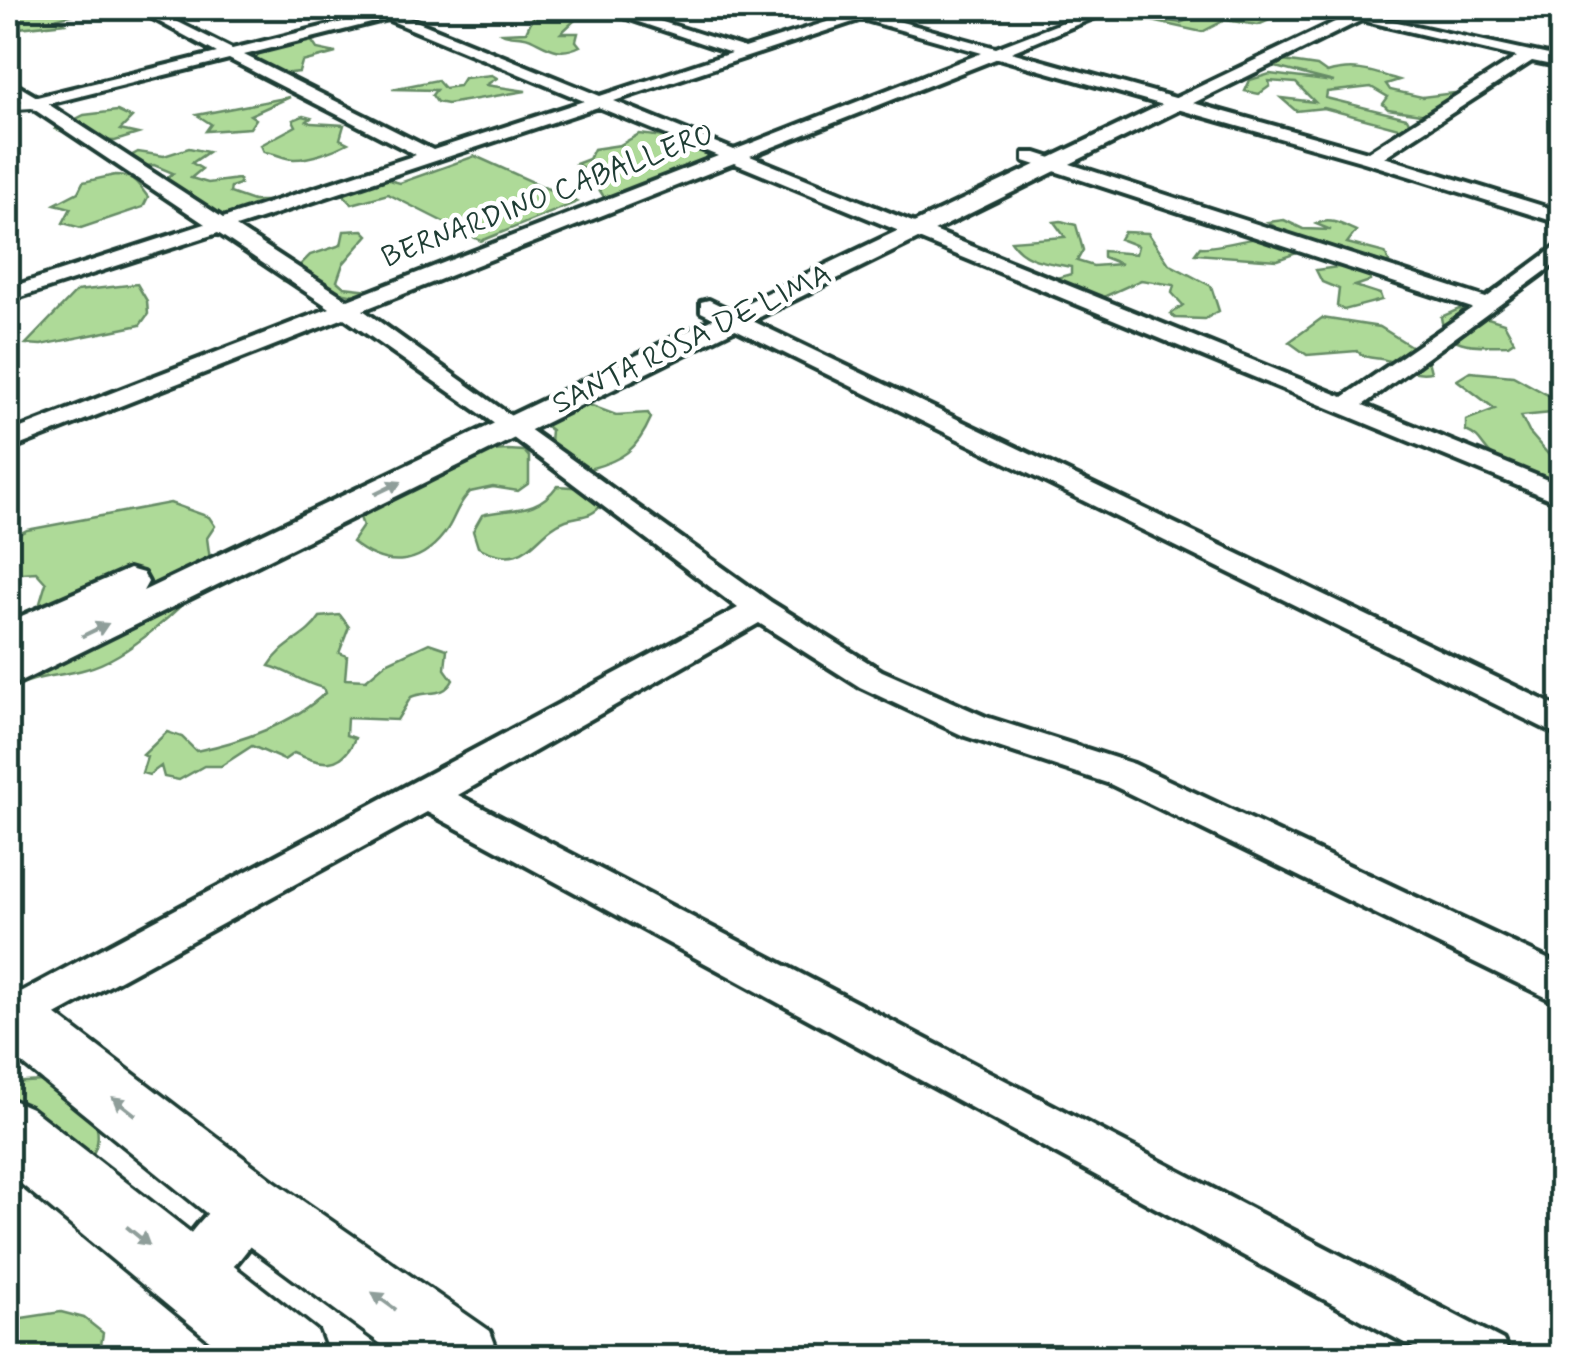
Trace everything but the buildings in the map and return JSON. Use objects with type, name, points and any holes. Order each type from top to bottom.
[{"type":"main road","points":[[8,1018],[250,1205],[463,1358]]},
{"type":"main road","points":[[8,1131],[290,1358]]},
{"type":"street","points":[[140,8],[224,54],[430,155]]},
{"type":"street","points":[[8,109],[380,11],[424,8]]},
{"type":"street","points":[[840,8],[1370,158],[1562,218]]},
{"type":"street","points":[[8,294],[883,8]]},
{"type":"street","name":"BERNARDINO CABALLERO","points":[[8,442],[1110,8]]},
{"type":"street","points":[[1345,10],[1562,62]]},
{"type":"street","name":"SANTA ROSA DE LIMA","points":[[8,673],[503,419],[1345,10]]},
{"type":"street","points":[[380,11],[1562,496]]},
{"type":"street","points":[[620,11],[742,52]]},
{"type":"street","points":[[1370,158],[1531,56]]},
{"type":"street","points":[[8,85],[345,308],[760,609],[872,679],[974,726],[1122,774],[1562,986]]},
{"type":"street","points":[[1041,161],[1489,306]]},
{"type":"street","points":[[1346,406],[1489,306],[1562,248]]},
{"type":"street","points":[[721,313],[1562,724]]},
{"type":"street","points":[[8,638],[503,419]]},
{"type":"street","points":[[8,1018],[427,795],[760,609]]},
{"type":"street","points":[[427,795],[1485,1358]]},
{"type":"street","points":[[189,1277],[250,1205]]},
{"type":"green space","points":[[8,8],[100,8],[58,18],[65,23],[8,29]]},
{"type":"green space","points":[[1131,8],[1157,11],[1152,18],[1180,23],[1205,13],[1254,14],[1249,8],[1275,12],[1276,8],[1288,8],[1288,12],[1258,25],[1225,20],[1202,32],[1152,21],[1124,21],[1122,14],[1137,14]]},
{"type":"green space","points":[[565,16],[574,21],[561,33],[578,33],[576,41],[580,46],[573,49],[555,50],[529,38],[502,33],[526,32],[533,17]]},
{"type":"green space","points":[[311,40],[317,49],[336,53],[302,62],[299,72],[282,74],[247,61],[270,47]]},
{"type":"green space","points":[[1283,61],[1317,66],[1327,73],[1346,69],[1371,72],[1399,80],[1386,84],[1390,90],[1422,97],[1454,93],[1460,100],[1433,116],[1388,109],[1383,104],[1388,97],[1371,87],[1327,92],[1326,98],[1407,118],[1411,126],[1402,129],[1324,108],[1296,111],[1281,98],[1315,102],[1296,83],[1269,81],[1270,86],[1259,94],[1245,91],[1250,80],[1270,74],[1334,82],[1275,67]]},
{"type":"green space","points":[[464,78],[497,78],[486,85],[526,91],[447,104],[437,102],[432,95],[436,90],[392,89],[437,80],[444,88],[459,86]]},
{"type":"green space","points":[[290,97],[250,115],[256,119],[250,128],[206,131],[211,124],[197,115]]},
{"type":"green space","points":[[117,111],[132,118],[120,130],[138,134],[115,141],[87,140],[56,129],[84,115]]},
{"type":"green space","points":[[311,118],[307,121],[311,123],[344,125],[340,139],[348,143],[301,159],[264,152],[261,145],[296,126],[293,120]]},
{"type":"green space","points":[[639,134],[672,138],[714,158],[641,200],[604,197],[586,169],[576,164],[589,159],[594,149],[620,145]]},
{"type":"green space","points":[[189,148],[208,152],[192,163],[202,169],[191,178],[208,183],[239,179],[240,184],[231,187],[230,193],[253,201],[273,201],[226,219],[211,218],[198,201],[160,196],[156,187],[173,173],[154,165],[131,168],[129,157],[138,152],[164,156]]},
{"type":"green space","points":[[475,156],[577,202],[481,241],[388,194],[352,204],[343,194],[382,178],[400,183]]},
{"type":"green space","points":[[115,175],[138,184],[148,197],[143,207],[81,228],[63,223],[71,208],[55,204],[78,192],[83,182]]},
{"type":"green space","points":[[1284,220],[1303,229],[1331,230],[1316,224],[1327,221],[1341,224],[1356,231],[1347,243],[1385,253],[1389,262],[1385,265],[1296,245],[1297,253],[1277,260],[1195,254],[1200,247],[1287,235],[1268,222]]},
{"type":"green space","points":[[1054,222],[1076,225],[1083,250],[1077,261],[1093,266],[1121,264],[1103,257],[1103,251],[1136,254],[1138,246],[1120,239],[1124,232],[1148,233],[1169,264],[1211,286],[1219,311],[1205,319],[1175,318],[1171,314],[1183,305],[1172,293],[1174,285],[1141,280],[1088,304],[1050,280],[1071,274],[1071,267],[1030,257],[1011,241],[1065,237]]},
{"type":"green space","points":[[363,230],[368,235],[343,264],[337,281],[344,287],[379,291],[360,296],[284,281],[310,255],[341,245],[344,231]]},
{"type":"green space","points":[[1345,266],[1369,275],[1370,281],[1355,286],[1380,294],[1382,300],[1344,310],[1337,306],[1339,289],[1322,282],[1316,270]]},
{"type":"green space","points":[[137,284],[147,301],[148,314],[140,325],[41,345],[26,344],[77,291]]},
{"type":"green space","points":[[1459,309],[1504,323],[1514,341],[1508,345],[1487,345],[1457,341],[1444,328],[1441,317]]},
{"type":"green space","points":[[1322,318],[1380,327],[1427,356],[1431,372],[1414,371],[1357,351],[1307,355],[1289,342]]},
{"type":"green space","points":[[1470,372],[1513,376],[1548,395],[1561,396],[1561,412],[1521,416],[1529,432],[1561,469],[1561,487],[1501,462],[1466,431],[1466,420],[1495,409],[1457,380]]},
{"type":"green space","points":[[584,403],[616,415],[648,413],[651,418],[628,452],[589,469],[563,455],[550,442],[551,430],[539,421]]},
{"type":"green space","points":[[524,451],[529,457],[529,483],[518,491],[493,487],[470,492],[444,534],[423,553],[388,560],[352,542],[363,526],[358,511],[428,484],[452,461],[472,452]]},
{"type":"green space","points":[[557,486],[585,488],[602,504],[590,514],[555,526],[520,553],[495,554],[478,547],[473,531],[482,515],[532,506]]},
{"type":"green space","points":[[170,503],[209,517],[215,526],[207,538],[212,574],[171,615],[120,654],[86,669],[38,679],[10,690],[8,685],[21,666],[46,583],[36,572],[8,574],[8,540],[27,530]]},
{"type":"green space","points":[[340,615],[349,627],[339,653],[347,656],[345,679],[366,680],[386,663],[429,643],[447,649],[445,669],[453,680],[445,689],[411,697],[397,720],[347,718],[346,735],[355,738],[337,760],[322,762],[294,753],[284,760],[252,746],[221,766],[204,766],[179,780],[164,777],[161,766],[149,775],[142,773],[147,757],[143,755],[167,732],[182,737],[196,751],[265,730],[312,704],[325,693],[323,688],[269,666],[320,617]]},
{"type":"green space","points":[[61,1080],[86,1107],[96,1126],[96,1147],[90,1159],[8,1174],[8,1083]]},
{"type":"green space","points":[[61,1312],[84,1318],[103,1333],[99,1357],[8,1357],[8,1326],[22,1318]]}]
